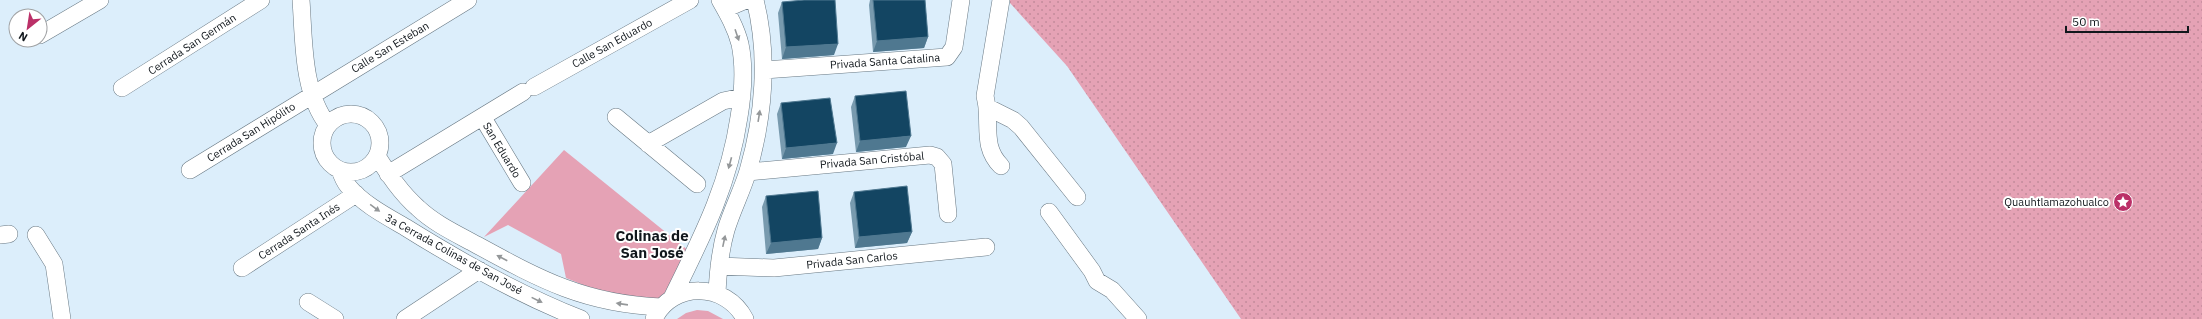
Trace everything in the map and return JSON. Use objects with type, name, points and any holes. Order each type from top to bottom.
[{"type":"street","points":[[48,29],[79,5],[100,0]]},
{"type":"street","name":"Cerrada San Germán","points":[[122,88],[261,0]]},
{"type":"street","points":[[301,0],[305,47],[312,94],[318,112],[328,125]]},
{"type":"street","name":"Calle San Esteban","points":[[312,94],[468,0]]},
{"type":"street","name":"Calle San Eduardo","points":[[388,174],[483,118],[528,89],[690,0]]},
{"type":"street","points":[[662,308],[716,204],[734,148],[742,97],[743,71],[740,44],[722,4],[746,0]]},
{"type":"street","points":[[717,293],[719,266],[726,230],[748,172],[753,152],[764,70],[760,19],[755,0]]},
{"type":"street","name":"Privada Santa Catalina","points":[[764,70],[947,57],[954,47],[961,0]]},
{"type":"street","points":[[1001,0],[985,96],[987,107],[988,142],[994,159],[1001,166]]},
{"type":"street","name":"Cerrada San Hipólito","points":[[190,170],[312,94]]},
{"type":"street","points":[[648,144],[723,101],[742,97]]},
{"type":"street","points":[[987,107],[1013,120],[1021,127],[1078,197]]},
{"type":"street","points":[[343,115],[362,116],[376,128],[380,147],[377,156],[362,170],[351,172],[340,170],[324,155],[322,139],[328,125],[343,115]]},
{"type":"street","points":[[616,117],[697,184]]},
{"type":"street","name":"San Eduardo","points":[[483,118],[522,183]]},
{"type":"street","name":"Privada San Cristóbal","points":[[748,172],[930,155],[938,158],[943,164],[948,214]]},
{"type":"street","name":"3a Cerrada Colinas de San José","points":[[377,156],[388,174],[404,194],[431,218],[526,272],[577,294],[602,301],[662,308]]},
{"type":"street","name":"3a Cerrada Colinas de San José","points":[[340,170],[342,177],[356,194],[390,218],[479,270],[581,319]]},
{"type":"street","name":"Cerrada Santa Inés","points":[[242,268],[356,194]]},
{"type":"street","points":[[716,204],[733,210]]},
{"type":"street","points":[[1049,212],[1092,271],[1097,281],[1112,290],[1138,319]]},
{"type":"street","points":[[36,235],[54,264],[62,319]]},
{"type":"street","name":"Privada San Carlos","points":[[719,266],[774,268],[986,247]]},
{"type":"street","points":[[405,319],[479,270]]},
{"type":"street","points":[[662,308],[694,291],[717,293],[730,300],[745,319]]},
{"type":"street","points":[[308,302],[335,319]]},
{"type":"shaded area","points":[[1010,0],[2202,0],[2202,319],[1241,319],[1067,66],[1010,3]]},
{"type":"shaded area","points":[[564,150],[689,251],[669,291],[655,302],[613,297],[566,278],[561,254],[508,225],[484,237]]},
{"type":"shaded area","points":[[697,310],[708,311],[723,319],[677,319],[686,313]]},
{"type":"building","points":[[835,0],[838,44],[786,47],[782,2]]},
{"type":"building","points":[[873,0],[925,0],[928,37],[877,41]]},
{"type":"building","points":[[906,91],[911,136],[860,141],[855,96]]},
{"type":"building","points":[[830,98],[837,143],[786,148],[781,103]]},
{"type":"building","points":[[907,186],[912,232],[859,237],[854,192]]},
{"type":"building","points":[[818,191],[822,238],[771,243],[766,196]]},
{"type":"place","name":"Quauhtlamazohualco","points":[[2123,202]]},
{"type":"district","name":"Colinas de San José","points":[[652,244]]}]
